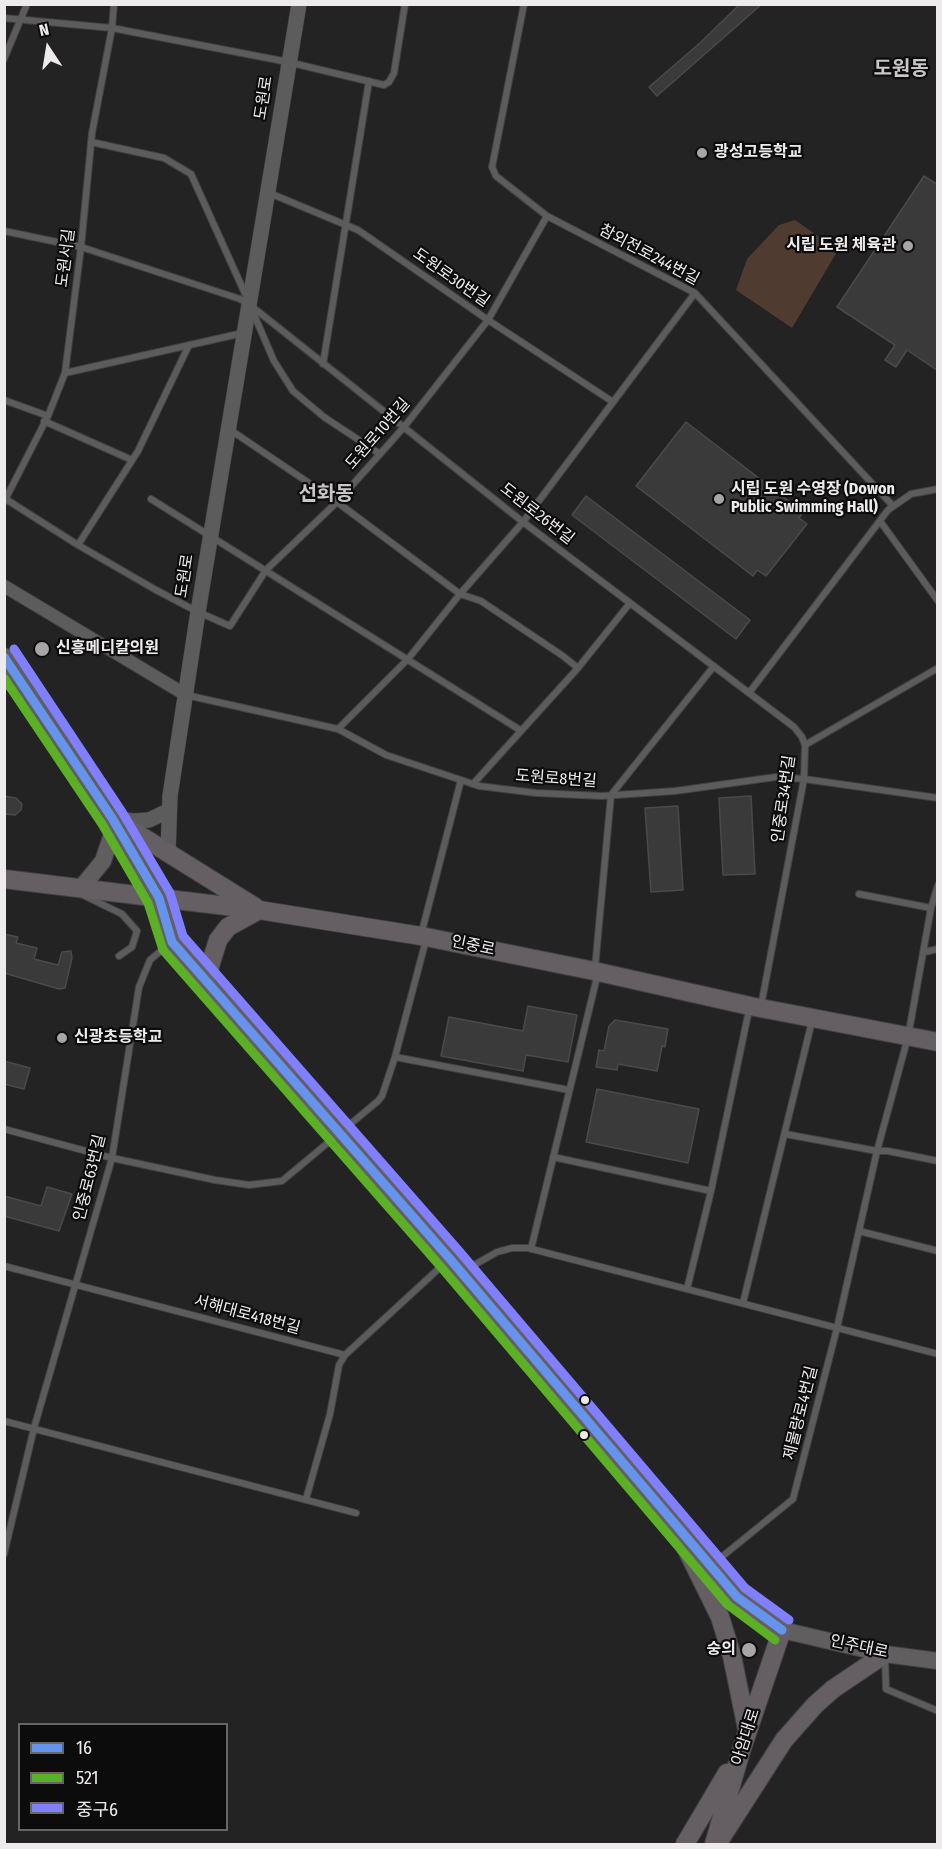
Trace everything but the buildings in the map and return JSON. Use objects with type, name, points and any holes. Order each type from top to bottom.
[{"type":"main road","points":[[4,656],[112,818],[159,898],[172,942],[205,982],[341,1132],[738,1597],[782,1630]]},
{"type":"main road","points":[[112,818],[259,910],[228,927],[218,940],[205,982]]},
{"type":"main road","points":[[75,888],[103,861],[112,834],[112,818]]},
{"type":"main road","name":"인중로","points":[[4,879],[259,910],[424,936],[755,1007],[938,1042]]},
{"type":"main road","points":[[673,1520],[720,1617],[732,1656],[745,1740],[685,1845]]},
{"type":"main road","name":"아암대로","points":[[715,1845],[745,1740],[782,1630]]},
{"type":"main road","name":"인주대로","points":[[782,1630],[885,1654],[938,1661]]},
{"type":"main road","points":[[715,1845],[792,1731],[815,1705],[833,1689],[885,1654]]},
{"type":"street","name":"도원로","points":[[168,853],[168,811],[198,612],[299,4]]},
{"type":"street","points":[[4,585],[186,695]]},
{"type":"street","points":[[112,818],[132,821],[149,820],[168,811]]},
{"type":"lane","points":[[4,59],[27,4]]},
{"type":"lane","name":"도원서길","points":[[5,500],[46,418],[65,373],[81,247],[91,142],[112,28],[114,4]]},
{"type":"lane","points":[[4,18],[112,28],[288,62],[384,85],[389,82],[394,73],[405,4]]},
{"type":"lane","name":"참외전로244번길","points":[[524,4],[492,167],[496,176],[547,216],[695,293],[893,506]]},
{"type":"lane","points":[[323,364],[369,81]]},
{"type":"lane","points":[[91,142],[164,158],[191,174],[237,273],[274,361],[293,391],[324,417],[380,454]]},
{"type":"lane","name":"도원로30번길","points":[[267,192],[346,224],[367,236],[488,320],[613,402]]},
{"type":"lane","name":"도원로10번길","points":[[198,612],[230,626],[266,570],[337,502],[404,427],[488,320],[547,216]]},
{"type":"lane","points":[[4,231],[81,247],[240,299],[250,305]]},
{"type":"lane","points":[[338,729],[408,659],[460,594],[524,522],[695,293]]},
{"type":"lane","name":"도원로26번길","points":[[250,305],[524,522],[794,727],[805,745]]},
{"type":"lane","points":[[65,373],[244,332]]},
{"type":"lane","points":[[78,545],[132,460],[161,406],[189,345]]},
{"type":"lane","points":[[4,400],[132,460]]},
{"type":"lane","points":[[228,428],[337,502],[460,594],[482,601],[578,668]]},
{"type":"lane","points":[[749,693],[893,506],[911,494],[938,489]]},
{"type":"lane","points":[[151,499],[520,730]]},
{"type":"lane","points":[[5,500],[78,545],[198,612]]},
{"type":"lane","points":[[880,521],[938,601]]},
{"type":"lane","points":[[472,784],[578,668],[630,603]]},
{"type":"lane","points":[[531,1249],[596,972],[611,795],[714,666]]},
{"type":"lane","name":"인중로34번길","points":[[687,1288],[755,1007],[804,779],[805,745],[938,668]]},
{"type":"lane","name":"도원로8번길","points":[[186,695],[338,729],[386,755],[472,784],[536,793],[611,795],[675,791],[776,777],[938,798]]},
{"type":"lane","points":[[4,1129],[112,1158],[249,1185],[282,1181],[382,1096],[395,1057],[460,780]]},
{"type":"lane","name":"제물량로4번길","points":[[712,1565],[793,1499],[837,1328],[877,1151],[908,1037],[931,908],[938,885]]},
{"type":"lane","points":[[75,888],[122,914],[137,931],[132,946],[119,956]]},
{"type":"lane","points":[[859,894],[931,908]]},
{"type":"lane","name":"인중로63번길","points":[[4,1554],[34,1428],[112,1158],[139,987],[150,960],[172,942]]},
{"type":"lane","points":[[924,952],[938,949]]},
{"type":"lane","points":[[743,1303],[812,1017]]},
{"type":"lane","points":[[395,1057],[569,1090]]},
{"type":"lane","points":[[785,1134],[938,1161]]},
{"type":"lane","points":[[553,1157],[711,1191]]},
{"type":"lane","points":[[859,1231],[938,1251]]},
{"type":"lane","points":[[306,1499],[330,1413],[339,1365],[345,1355],[456,1266],[512,1248],[531,1249],[938,1354]]},
{"type":"lane","name":"서해대로418번길","points":[[4,1266],[345,1355]]},
{"type":"lane","points":[[4,1421],[356,1513]]},
{"type":"lane","points":[[885,1654],[886,1689],[938,1711]]},
{"type":"shaded area","points":[[795,220],[838,250],[792,328],[736,290],[747,259],[779,225]]},
{"type":"transit line","name":"중구6","points":[[14,649],[122,812],[170,893],[183,936],[459,1251],[745,1588],[789,1620]]},
{"type":"transit line","name":"16","points":[[4,657],[112,818],[159,898],[172,942],[450,1259],[737,1597],[782,1630]]},
{"type":"transit line","name":"521","points":[[4,678],[102,824],[148,903],[163,950],[441,1267],[728,1605],[775,1640]]},
{"type":"place","name":"광성고등학교","points":[[702,153]]},
{"type":"place","name":"시립 도원 체육관","points":[[908,246]]},
{"type":"place","name":"시립 도원 수영장 (Dowon Public Swimming Hall)","points":[[719,499]]},
{"type":"place","name":"신흥메디칼의원","points":[[42,649]]},
{"type":"place","name":"신광초등학교","points":[[62,1038]]},
{"type":"place","name":"숭의","points":[[749,1650]]},
{"type":"district","name":"도원동","points":[[901,69]]},
{"type":"district","name":"선화동","points":[[326,494]]}]
